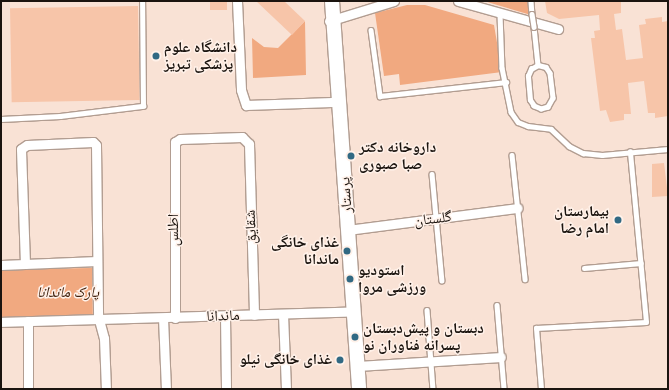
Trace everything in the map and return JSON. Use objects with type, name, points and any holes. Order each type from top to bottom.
[{"type":"main road","name":"پرستار","points":[[326,1],[330,20],[348,230],[359,389]]},
{"type":"main road","name":"پرستار","points":[[332,1],[330,20],[332,102],[352,389]]},
{"type":"street","points":[[237,1],[241,90],[246,105],[332,102]]},
{"type":"street","points":[[330,20],[394,1]]},
{"type":"street","points":[[458,1],[558,29]]},
{"type":"street","name":"اطلس","points":[[175,318],[175,142],[180,139],[246,138]]},
{"type":"street","name":"شقایق","points":[[246,138],[249,144],[254,315]]},
{"type":"street","points":[[25,264],[21,149],[23,146],[93,142],[96,145],[99,321],[104,338],[106,389]]},
{"type":"street","name":"گلستان","points":[[348,230],[518,208]]},
{"type":"street","points":[[1,265],[97,261]]},
{"type":"street","name":"ماندانا","points":[[1,322],[99,321],[347,312]]},
{"type":"street","points":[[283,314],[286,389]]},
{"type":"street","points":[[225,316],[226,389]]},
{"type":"street","points":[[163,318],[166,389]]},
{"type":"street","points":[[28,321],[28,389]]},
{"type":"street","points":[[358,366],[501,356]]},
{"type":"lane","points":[[1,119],[104,112],[141,107],[145,104],[142,1]]},
{"type":"lane","points":[[531,1],[538,65]]},
{"type":"lane","points":[[500,14],[506,82],[511,112],[518,122],[528,126],[552,129],[569,146],[583,153],[630,152],[668,149]]},
{"type":"lane","points":[[371,30],[380,96],[506,82]]},
{"type":"lane","points":[[538,65],[546,67],[550,73],[553,98],[550,104],[541,109],[534,106],[530,100],[528,76],[531,69],[538,65]]},
{"type":"lane","points":[[541,389],[536,328],[646,322],[630,152]]},
{"type":"lane","points":[[512,155],[525,279]]},
{"type":"lane","points":[[432,174],[442,280]]},
{"type":"lane","points":[[584,268],[641,263]]},
{"type":"lane","points":[[497,305],[504,389]]},
{"type":"lane","points":[[427,310],[433,389]]},
{"type":"green space","points":[[484,1],[529,1],[531,15]]},
{"type":"green space","points":[[407,5],[425,5],[494,25],[502,72],[400,85],[399,74],[384,76],[375,13]]},
{"type":"green space","points":[[305,21],[306,75],[253,78],[252,38],[264,47],[278,48]]},
{"type":"green space","name":"پارک ماندانا","points":[[92,268],[93,317],[2,319],[1,270]]},
{"type":"building","points":[[210,1],[227,1],[227,10],[210,10]]},
{"type":"building","points":[[256,1],[284,1],[305,21],[292,35]]},
{"type":"building","points":[[545,1],[621,1],[621,13],[614,14],[616,30],[622,29],[626,60],[643,58],[639,25],[646,24],[645,19],[662,17],[662,22],[668,21],[668,116],[655,118],[655,113],[648,113],[644,81],[628,83],[631,114],[624,114],[624,120],[610,122],[606,110],[600,111],[591,38],[595,38],[594,31],[600,30],[599,15],[559,19],[547,13]]},
{"type":"building","points":[[138,6],[140,100],[12,102],[10,8]]},
{"type":"building","points":[[664,163],[668,196],[652,197],[652,164]]},
{"type":"place","name":"دانشگاه علوم پزشکی تبریز","points":[[156,56]]},
{"type":"place","name":"داروخانه دکتر صبا صبوری","points":[[351,156]]},
{"type":"place","name":"بیمارستان امام رضا","points":[[618,220]]},
{"type":"place","name":"غذای خانگی ماندانا","points":[[347,251]]},
{"type":"place","name":"استودیو ورزشی مروا","points":[[350,279]]},
{"type":"place","name":"دبستان و پیش‌دبستان پسرانه فناوران نو","points":[[355,337]]},
{"type":"place","name":"غذای خانگی نیلو","points":[[340,360]]}]
